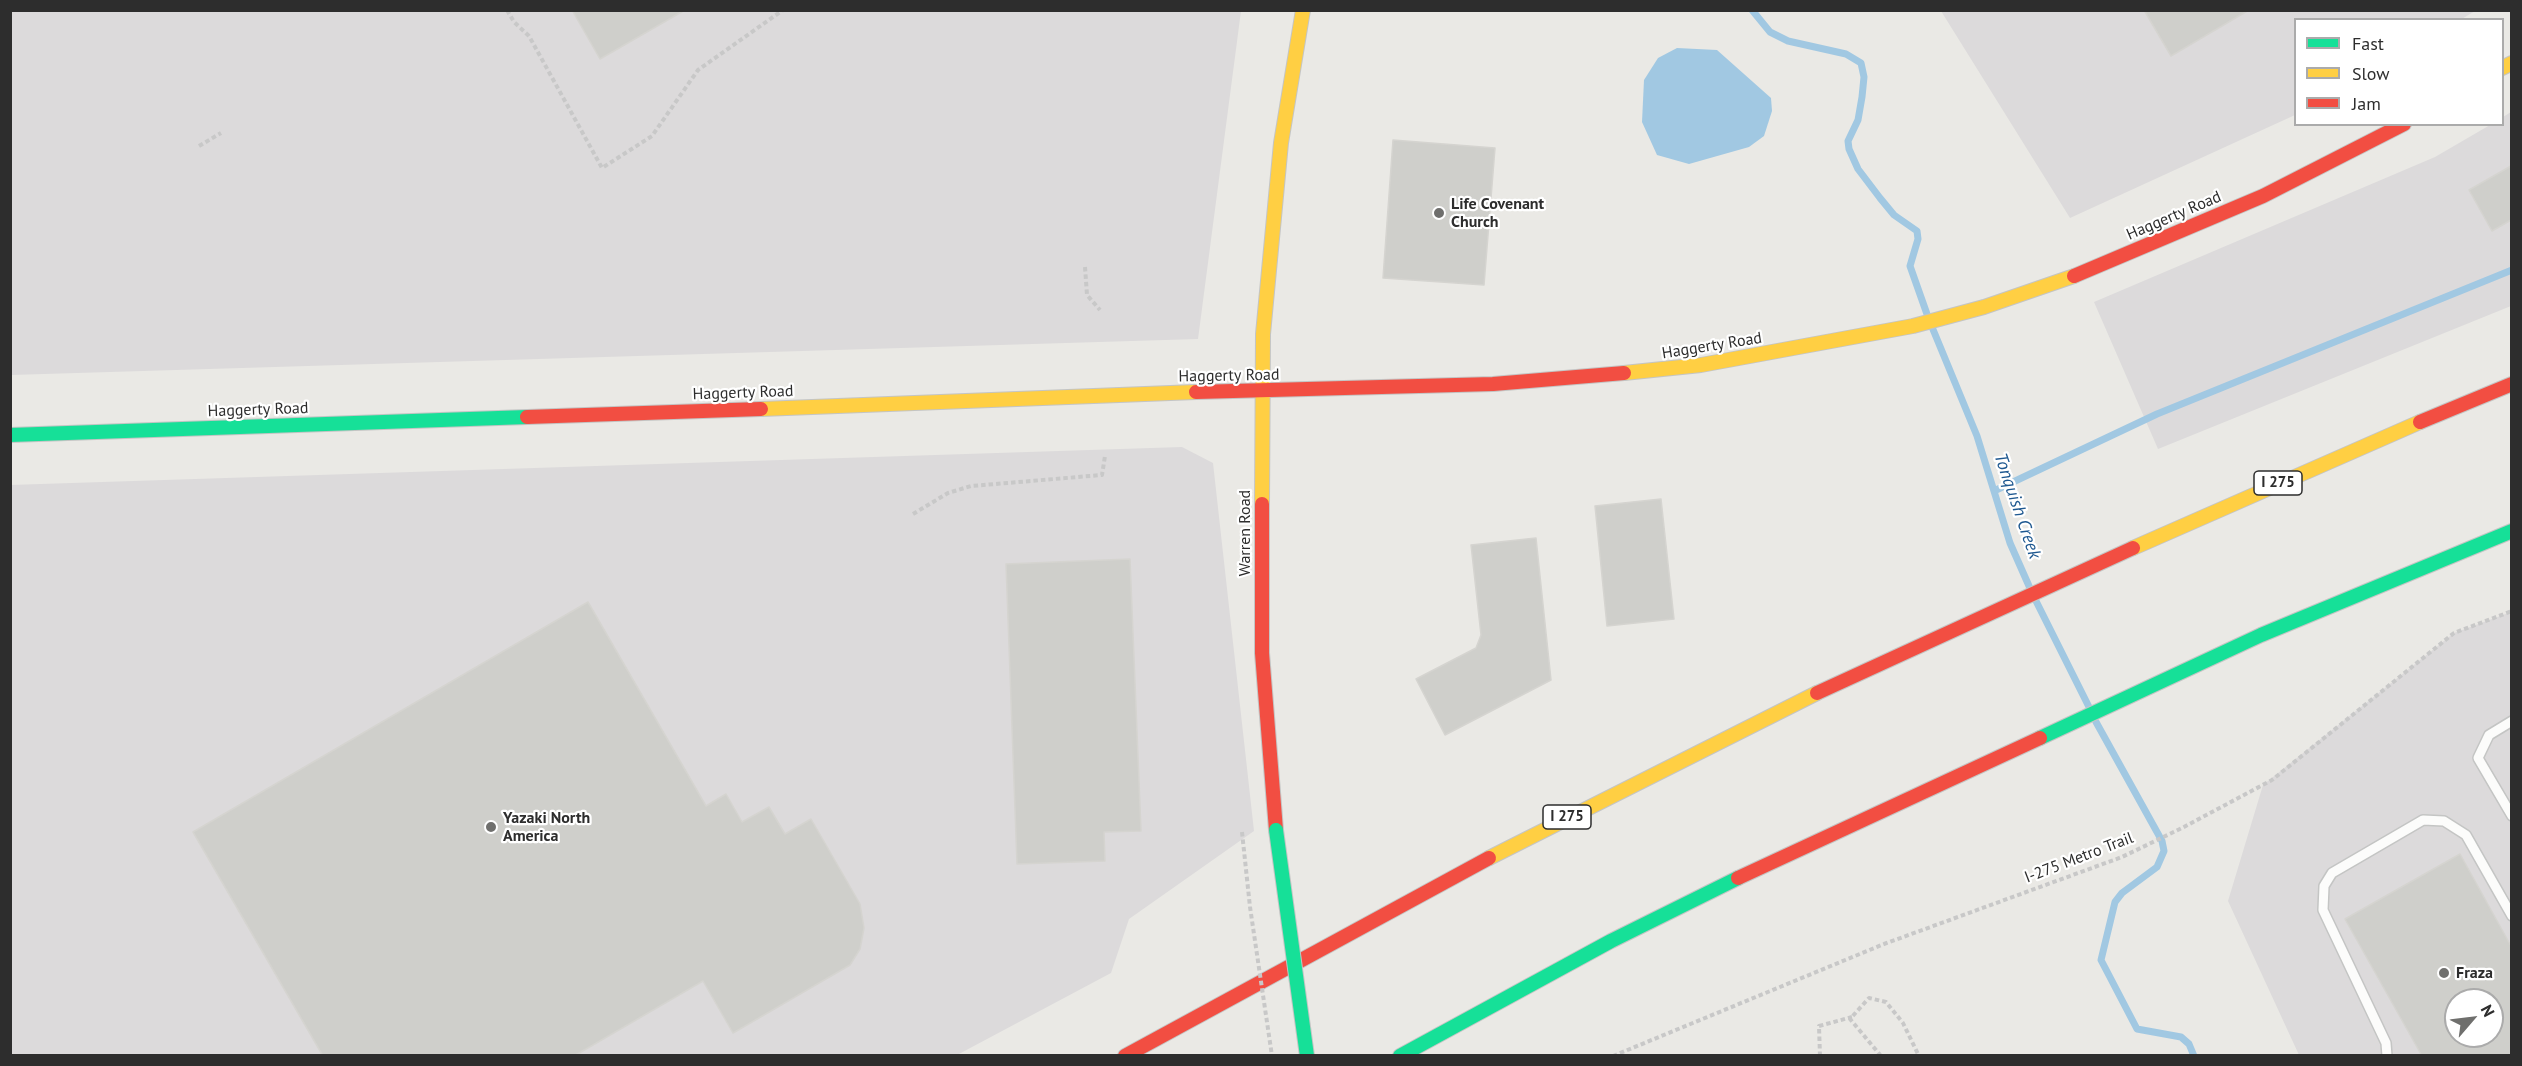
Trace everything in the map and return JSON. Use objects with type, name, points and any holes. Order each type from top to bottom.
[{"type":"main road","name":"Warren Road","points":[[1303,10],[1281,143],[1263,334],[1261,392],[1263,652],[1276,830],[1307,1056]]},
{"type":"main road","name":"Haggerty Road","points":[[10,435],[849,406],[1084,395],[1493,384],[1636,373],[1777,352],[1913,326],[2053,285],[2263,196],[2400,126]]},
{"type":"main road","name":"I 275","points":[[1125,1056],[1473,866],[1664,768],[1891,657],[2365,444],[2511,384]]},
{"type":"main road","points":[[1400,1056],[1621,936],[2078,718],[2261,635],[2511,531]]},
{"type":"lane","points":[[2511,721],[2489,735],[2478,758],[2511,816]]},
{"type":"lane","points":[[2386,1056],[2386,1043],[2323,910],[2324,886],[2332,873],[2423,820],[2444,820],[2466,835],[2511,916]]},
{"type":"path","points":[[507,10],[514,22],[529,36],[602,168],[652,136],[698,70],[783,10]]},
{"type":"path","points":[[199,146],[221,133]]},
{"type":"path","points":[[1085,267],[1087,295],[1100,310]]},
{"type":"path","points":[[912,514],[948,493],[971,486],[1102,475],[1105,456]]},
{"type":"path","name":"I-275 Metro Trail","points":[[1613,1056],[1884,944],[2122,857],[2182,828],[2272,780],[2454,633],[2511,611]]},
{"type":"path","points":[[1242,832],[1250,907],[1272,1056]]},
{"type":"path","points":[[1881,1056],[1874,1044],[1850,1019],[1869,998],[1886,1002],[1904,1023],[1919,1056]]},
{"type":"path","points":[[1820,1056],[1819,1026],[1853,1016]]},
{"type":"shaded area","points":[[10,11],[1241,11],[1198,339],[11,375]]},
{"type":"shaded area","points":[[1941,11],[2475,11],[2463,18],[2294,18],[2294,115],[2070,218]]},
{"type":"shaded area","points":[[2511,112],[2511,306],[2158,449],[2094,302],[2435,157],[2488,126],[2504,126],[2504,116]]},
{"type":"shaded area","points":[[1182,447],[1213,463],[1254,831],[1129,919],[1111,973],[957,1055],[11,1055],[10,485]]},
{"type":"shaded area","points":[[2511,612],[2511,1055],[2299,1055],[2228,901],[2263,785],[2454,633]]},
{"type":"water","points":[[1677,48],[1717,50],[1771,98],[1772,111],[1764,136],[1749,147],[1689,164],[1657,155],[1642,122],[1644,80],[1658,58]]},
{"type":"building","points":[[572,10],[685,10],[600,59]]},
{"type":"building","points":[[2144,10],[2249,10],[2171,56]]},
{"type":"building","name":"Life Covenant Church","points":[[1393,140],[1495,148],[1484,285],[1383,278]]},
{"type":"building","points":[[2511,166],[2511,220],[2492,231],[2469,190]]},
{"type":"building","points":[[1661,499],[1674,619],[1607,626],[1595,506]]},
{"type":"building","points":[[1536,538],[1551,680],[1445,735],[1416,679],[1476,648],[1481,635],[1471,545]]},
{"type":"building","points":[[1130,559],[1141,831],[1104,832],[1105,861],[1017,864],[1006,564]]},
{"type":"building","name":"Yazaki North America","points":[[588,602],[706,806],[726,794],[742,822],[769,807],[785,834],[811,819],[860,904],[864,928],[860,949],[850,965],[733,1033],[703,981],[574,1056],[323,1056],[193,832]]},
{"type":"building","name":"Fraza","points":[[2460,854],[2511,946],[2511,1056],[2422,1056],[2345,919]]},
{"type":"waterway","name":"Tonquish Creek","points":[[1752,10],[1770,32],[1788,41],[1846,54],[1861,63],[1864,77],[1862,97],[1858,120],[1848,141],[1849,149],[1858,169],[1894,215],[1917,231],[1918,239],[1910,266],[1928,317]]},
{"type":"waterway","points":[[1994,491],[2157,414],[2512,270]]},
{"type":"waterway","name":"Tonquish Creek","points":[[1932,327],[1977,436],[2010,543],[2029,586]]},
{"type":"waterway","name":"Tonquish Creek","points":[[2036,601],[2089,707]]},
{"type":"waterway","name":"Tonquish Creek","points":[[2096,722],[2162,841],[2164,851],[2157,867],[2122,893],[2115,902],[2101,960],[2137,1029],[2181,1037],[2189,1044],[2194,1056]]},
{"type":"traffic: fast","points":[[10,435],[527,417]]},
{"type":"traffic: fast","points":[[2040,738],[2261,635],[2512,531]]},
{"type":"traffic: fast","points":[[1276,830],[1307,1056]]},
{"type":"traffic: fast","points":[[1400,1056],[1611,941],[1738,878]]},
{"type":"traffic: slow","points":[[1262,504],[1263,334],[1281,143],[1303,10]]},
{"type":"traffic: slow","points":[[2504,67],[2512,63]]},
{"type":"traffic: slow","points":[[1624,373],[1701,365],[1913,326],[1984,307],[2074,276]]},
{"type":"traffic: slow","points":[[761,409],[1196,392]]},
{"type":"traffic: slow","points":[[2133,548],[2420,422]]},
{"type":"traffic: slow","points":[[1489,858],[1817,693]]},
{"type":"traffic: jam","points":[[2074,276],[2263,196],[2400,126]]},
{"type":"traffic: jam","points":[[1196,392],[1493,384],[1624,373]]},
{"type":"traffic: jam","points":[[2420,422],[2512,384]]},
{"type":"traffic: jam","points":[[527,417],[761,409]]},
{"type":"traffic: jam","points":[[1262,504],[1262,653],[1276,830]]},
{"type":"traffic: jam","points":[[1817,693],[2133,548]]},
{"type":"traffic: jam","points":[[1738,878],[2040,738]]},
{"type":"traffic: jam","points":[[1125,1056],[1489,858]]},
{"type":"place","name":"Life Covenant Church","points":[[1439,213]]},
{"type":"place","name":"Yazaki North America","points":[[491,827]]},
{"type":"place","name":"Fraza","points":[[2444,973]]}]
